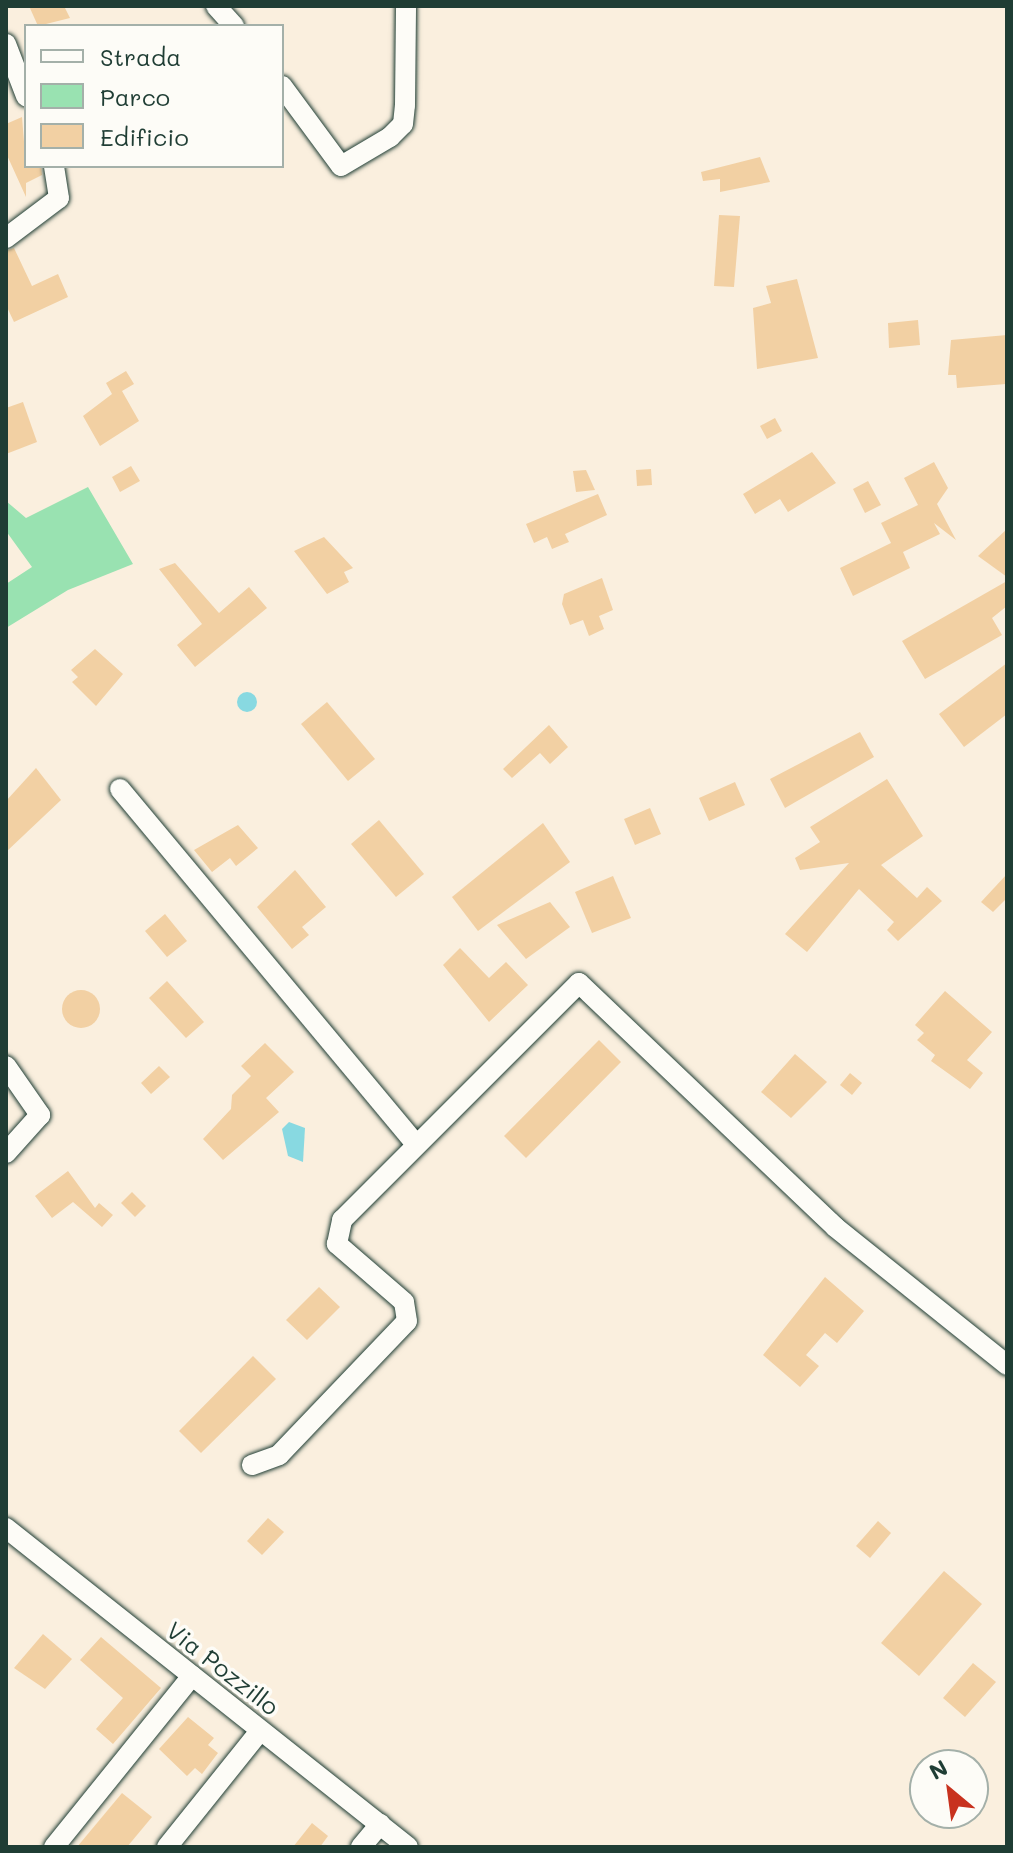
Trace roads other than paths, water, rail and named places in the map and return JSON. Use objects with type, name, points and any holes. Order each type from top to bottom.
[{"type":"street","points":[[216,6],[232,24]]},
{"type":"street","points":[[284,89],[341,166],[390,137],[403,124],[406,6]]},
{"type":"street","points":[[6,44],[24,91]]},
{"type":"street","points":[[6,238],[59,198],[54,168]]},
{"type":"street","points":[[120,789],[416,1144]]},
{"type":"street","points":[[252,1465],[279,1455],[407,1321],[404,1302],[346,1255],[335,1233],[416,1144],[579,983],[835,1227],[1007,1365]]},
{"type":"street","points":[[6,1066],[40,1115],[6,1153]]},
{"type":"street","name":"Via Pozzillo","points":[[6,1528],[408,1847]]},
{"type":"street","points":[[54,1847],[192,1676]]},
{"type":"street","points":[[167,1847],[260,1731]]},
{"type":"street","points":[[361,1847],[380,1824]]},
{"type":"water","points":[[247,692],[254,695],[257,702],[254,709],[247,712],[240,709],[237,702],[240,695]]},
{"type":"water","points":[[289,1122],[305,1128],[303,1162],[288,1156],[282,1129]]}]
